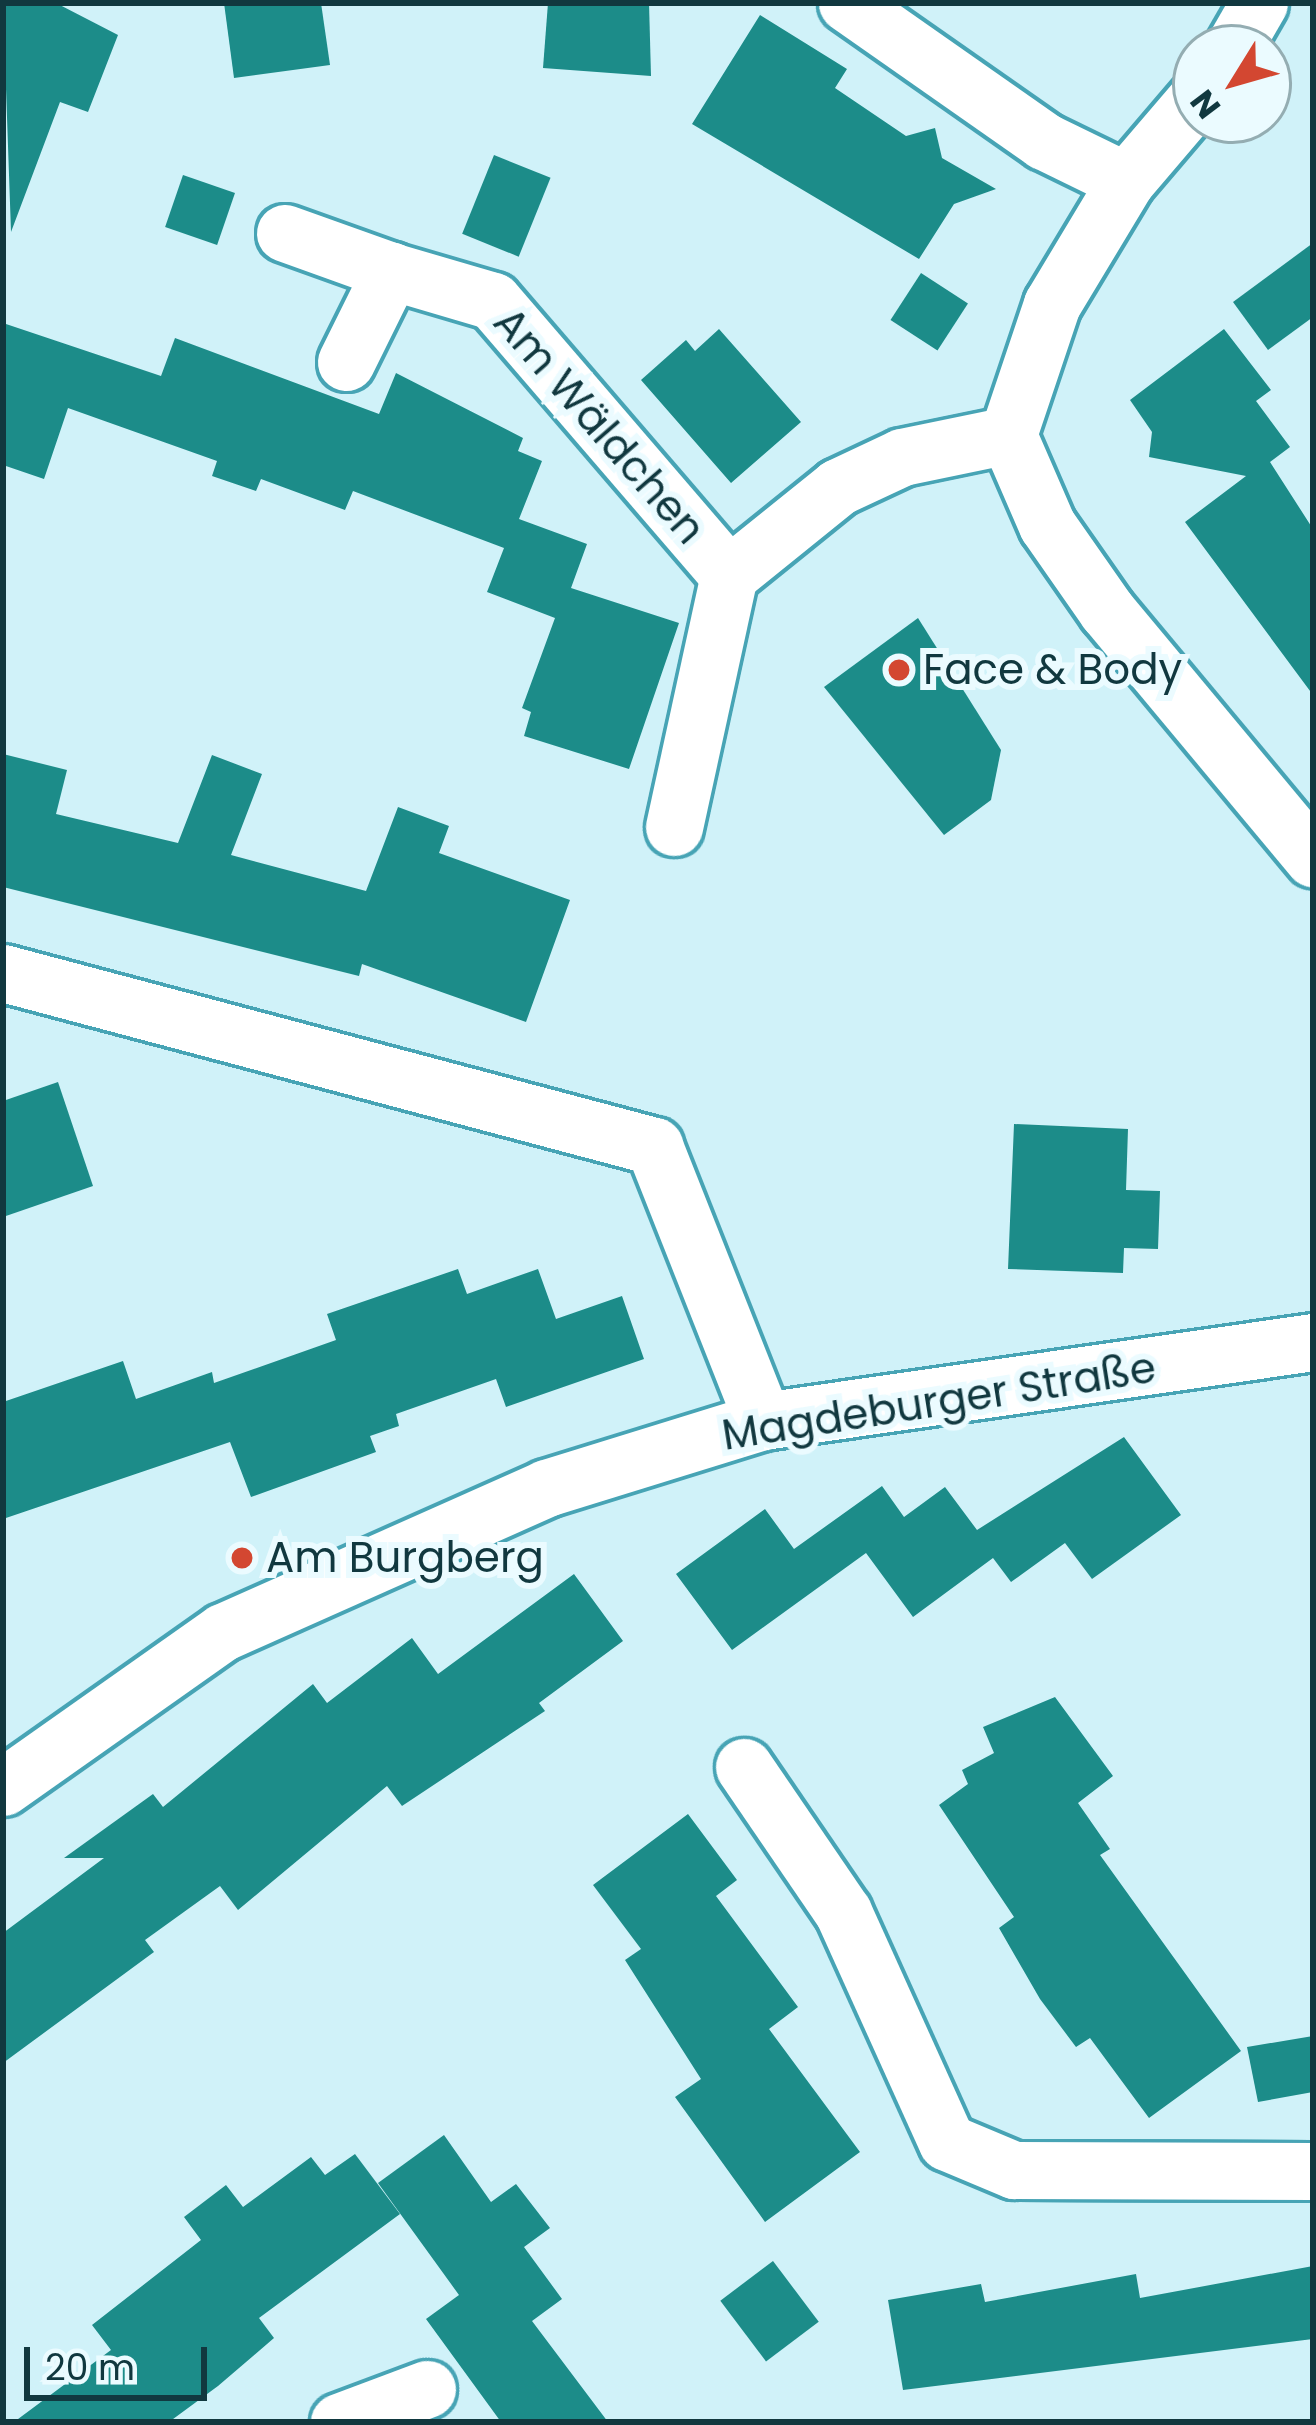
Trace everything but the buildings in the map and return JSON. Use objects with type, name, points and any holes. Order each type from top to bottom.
[{"type":"street","points":[[847,3],[1044,141],[1126,181]]},
{"type":"street","points":[[1172,126],[1126,181],[1052,304],[1009,435],[1047,525],[1107,611],[1313,858]]},
{"type":"street","name":"Am Wäldchen","points":[[285,233],[493,301],[729,575]]},
{"type":"street","points":[[346,362],[391,271]]},
{"type":"street","name":"Am Wäldchen","points":[[674,827],[729,575],[838,487],[902,457],[1009,435]]},
{"type":"street","points":[[3,973],[653,1146],[763,1421]]},
{"type":"street","name":"Magdeburger Straße","points":[[3,1787],[224,1632],[393,1549],[763,1421],[1313,1342]]},
{"type":"street","points":[[744,1768],[843,1912],[947,2142],[1014,2170],[1313,2171]]},
{"type":"street","points":[[339,2422],[427,2389]]},
{"type":"place","name":"Face & Body","points":[[899,670]]},
{"type":"place","name":"Am Burgberg","points":[[242,1558]]}]
